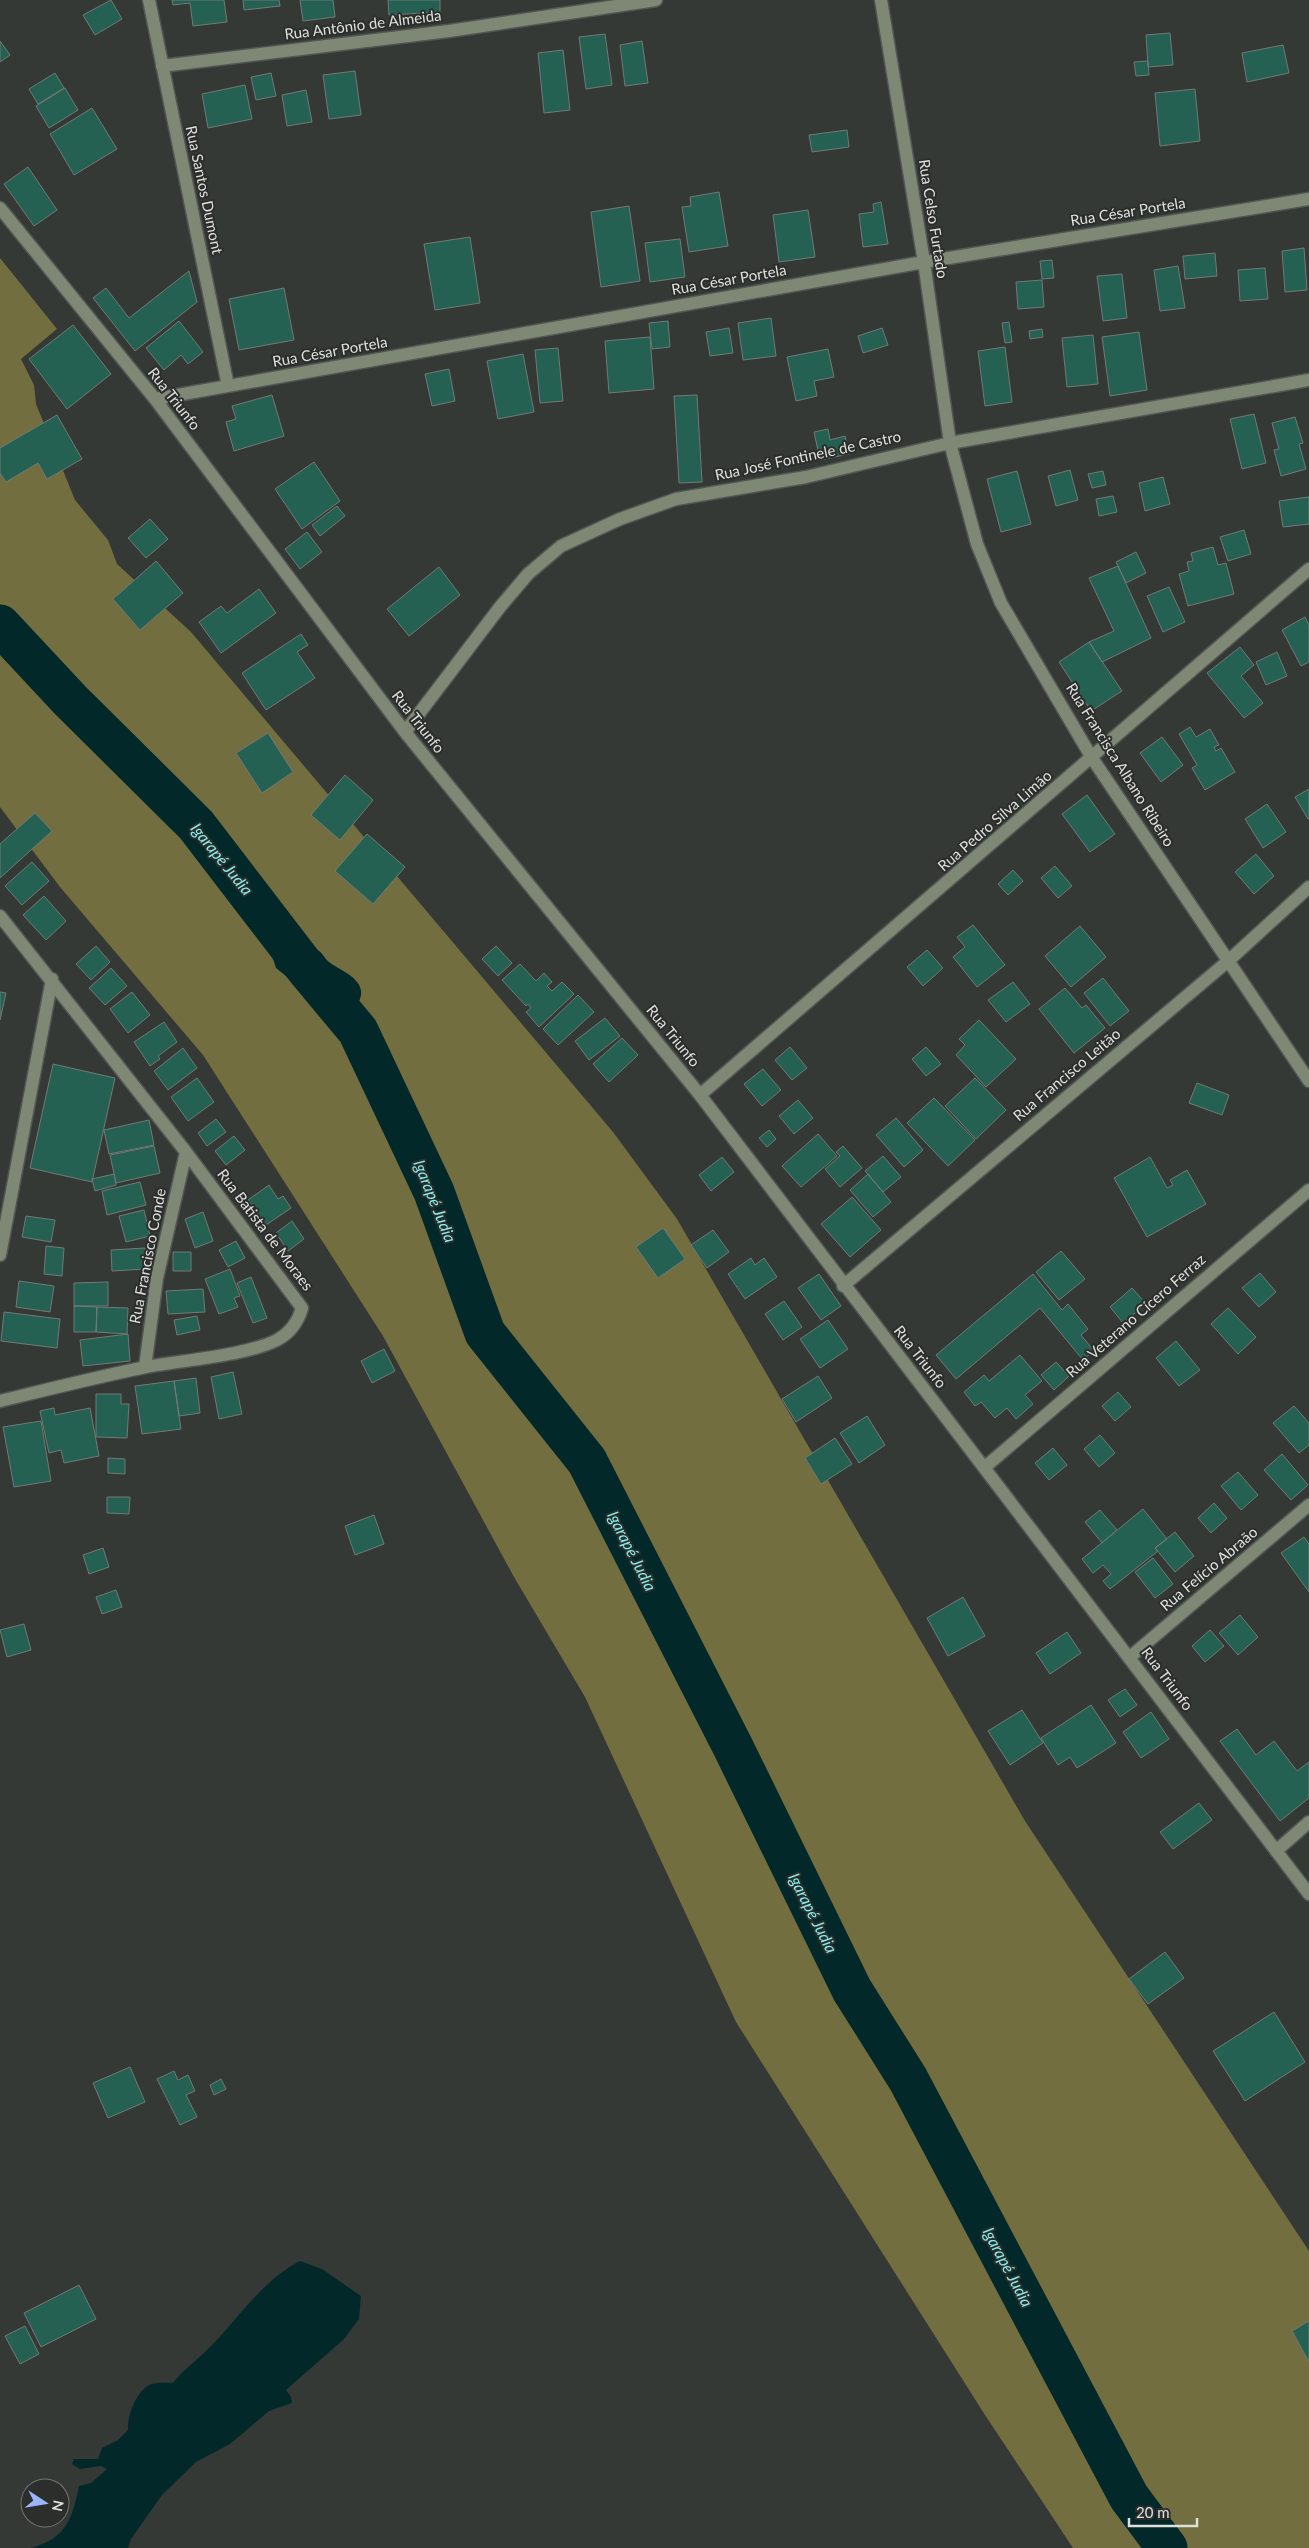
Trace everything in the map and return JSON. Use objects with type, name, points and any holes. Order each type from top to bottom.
[{"type":"street","name":"Rua Santos Dumont","points":[[149,0],[228,386]]},
{"type":"street","name":"Rua Antônio de Almeida","points":[[162,66],[449,31],[656,0]]},
{"type":"street","name":"Rua Celso Furtado","points":[[881,0],[924,262],[950,443]]},
{"type":"street","name":"Rua César Portela","points":[[155,399],[924,262],[1309,199]]},
{"type":"street","name":"Rua Triunfo","points":[[0,208],[155,399],[405,732],[700,1095],[843,1286],[985,1467],[1309,1894]]},
{"type":"street","name":"Rua José Fontinele de Castro","points":[[405,732],[500,607],[528,574],[560,546],[612,522],[676,499],[806,477],[950,443],[1309,380]]},
{"type":"street","name":"Rua Francisca Albano Ribeiro","points":[[950,443],[977,544],[1001,602],[1092,758],[1227,962],[1309,1081]]},
{"type":"street","name":"Rua Pedro Silva Limão","points":[[700,1095],[1309,569]]},
{"type":"street","name":"Rua Francisco Leitão","points":[[843,1286],[1227,962],[1309,887]]},
{"type":"street","name":"Rua Batista de Moraes","points":[[0,916],[52,979],[186,1152],[302,1308],[298,1322],[290,1330],[279,1339],[261,1347],[145,1367],[0,1401]]},
{"type":"street","points":[[0,1255],[52,979]]},
{"type":"street","name":"Rua Francisco Conde","points":[[145,1367],[157,1278],[186,1152]]},
{"type":"street","name":"Rua Veterano Cícero Ferraz","points":[[985,1467],[1309,1190]]},
{"type":"street","name":"Rua Felício Abraão","points":[[1130,1657],[1309,1505]]},
{"type":"street","points":[[1276,1851],[1309,1822]]},
{"type":"shaded area","points":[[0,258],[57,329],[21,359],[34,385],[36,404],[75,500],[108,540],[117,564],[191,632],[613,1132],[677,1219],[1025,1821],[1309,2251],[1309,2548],[1073,2548],[985,2415],[736,2022],[585,1697],[514,1577],[383,1336],[203,1055],[60,887],[0,807]]},
{"type":"water","points":[[255,893],[265,900],[278,929],[293,939],[319,951],[329,962],[357,982],[361,994],[359,1000],[352,1012],[341,1022],[336,1025],[329,1021],[312,997],[276,968],[263,927],[248,910],[250,899]]},
{"type":"water","points":[[300,2261],[322,2269],[361,2296],[359,2319],[344,2339],[286,2390],[291,2397],[292,2403],[269,2411],[230,2444],[196,2462],[162,2495],[131,2539],[128,2548],[31,2548],[52,2539],[64,2528],[70,2528],[70,2518],[79,2486],[91,2483],[107,2469],[101,2466],[80,2469],[72,2464],[74,2459],[98,2459],[102,2448],[118,2440],[128,2430],[133,2405],[144,2388],[155,2383],[173,2383],[218,2339],[261,2291]]},
{"type":"building","points":[[111,0],[122,19],[95,35],[83,15]]},
{"type":"building","points":[[172,0],[224,0],[227,22],[193,26],[190,3],[173,5]]},
{"type":"building","points":[[243,0],[279,0],[280,6],[244,10]]},
{"type":"building","points":[[300,0],[333,0],[335,17],[303,21]]},
{"type":"building","points":[[388,0],[440,0],[440,12],[389,15]]},
{"type":"building","points":[[1170,33],[1173,65],[1148,67],[1146,35]]},
{"type":"building","points":[[605,34],[612,85],[586,89],[579,37]]},
{"type":"building","points":[[0,41],[10,55],[0,62]]},
{"type":"building","points":[[642,41],[648,83],[625,86],[620,45]]},
{"type":"building","points":[[1283,45],[1289,73],[1247,82],[1242,53]]},
{"type":"building","points":[[563,50],[570,110],[544,113],[538,53]]},
{"type":"building","points":[[1148,61],[1149,75],[1136,76],[1134,62]]},
{"type":"building","points":[[355,71],[361,115],[329,119],[323,75]]},
{"type":"building","points":[[55,73],[64,88],[38,104],[29,89]]},
{"type":"building","points":[[271,73],[276,96],[256,100],[251,77]]},
{"type":"building","points":[[245,85],[252,119],[208,128],[202,94]]},
{"type":"building","points":[[65,88],[78,110],[49,128],[36,106]]},
{"type":"building","points":[[1195,89],[1200,141],[1160,146],[1155,93]]},
{"type":"building","points":[[306,90],[312,122],[287,126],[282,95]]},
{"type":"building","points":[[92,108],[117,149],[74,175],[50,134]]},
{"type":"building","points":[[847,130],[849,147],[812,152],[809,135]]},
{"type":"building","points":[[28,167],[57,210],[34,226],[4,184]]},
{"type":"building","points":[[719,192],[728,246],[689,252],[682,207],[691,206],[690,197]]},
{"type":"building","points":[[881,202],[888,244],[863,247],[859,214],[874,212],[873,204]]},
{"type":"building","points":[[629,206],[640,281],[601,287],[591,212]]},
{"type":"building","points":[[808,210],[815,257],[779,262],[773,215]]},
{"type":"building","points":[[470,237],[480,303],[435,310],[424,244]]},
{"type":"building","points":[[680,239],[685,277],[650,282],[645,243]]},
{"type":"building","points":[[1304,248],[1307,290],[1285,292],[1282,251]]},
{"type":"building","points":[[1215,253],[1217,276],[1185,279],[1183,256]]},
{"type":"building","points":[[1052,260],[1054,278],[1042,279],[1040,261]]},
{"type":"building","points":[[1178,266],[1185,308],[1160,311],[1154,270]]},
{"type":"building","points":[[1265,268],[1268,299],[1240,301],[1238,270]]},
{"type":"building","points":[[189,271],[197,302],[135,351],[93,298],[106,288],[129,318]]},
{"type":"building","points":[[1122,274],[1127,318],[1103,321],[1097,276]]},
{"type":"building","points":[[1042,280],[1044,307],[1018,309],[1016,282]]},
{"type":"building","points":[[284,288],[294,340],[239,350],[229,299]]},
{"type":"building","points":[[771,318],[776,356],[743,360],[738,323]]},
{"type":"building","points":[[179,321],[203,352],[188,364],[181,355],[164,370],[146,348]]},
{"type":"building","points":[[668,321],[670,347],[652,349],[649,323]]},
{"type":"building","points":[[1009,322],[1012,342],[1005,343],[1002,323]]},
{"type":"building","points":[[73,325],[111,374],[67,409],[29,359]]},
{"type":"building","points":[[729,328],[733,353],[710,356],[706,332]]},
{"type":"building","points":[[882,328],[888,345],[863,353],[858,336]]},
{"type":"building","points":[[1042,329],[1043,337],[1030,339],[1029,331]]},
{"type":"building","points":[[1139,332],[1147,390],[1110,396],[1102,337]]},
{"type":"building","points":[[1093,335],[1098,384],[1067,387],[1062,338]]},
{"type":"building","points":[[650,337],[654,389],[609,393],[605,341]]},
{"type":"building","points":[[1005,347],[1012,402],[985,406],[978,351]]},
{"type":"building","points":[[558,348],[563,401],[540,403],[535,350]]},
{"type":"building","points":[[828,349],[834,377],[814,381],[817,396],[796,401],[787,357]]},
{"type":"building","points":[[523,354],[534,412],[498,419],[487,361]]},
{"type":"building","points":[[449,369],[455,401],[432,406],[425,374]]},
{"type":"building","points":[[272,395],[284,436],[234,451],[226,422],[236,419],[232,406]]},
{"type":"building","points":[[697,395],[702,482],[679,483],[674,396]]},
{"type":"building","points":[[1254,414],[1266,463],[1242,469],[1230,419]]},
{"type":"building","points":[[57,415],[82,459],[47,479],[38,463],[6,482],[0,473],[0,448]]},
{"type":"building","points":[[1295,417],[1303,443],[1299,444],[1306,469],[1281,476],[1274,450],[1279,449],[1272,423]]},
{"type":"building","points":[[828,429],[830,440],[845,436],[849,454],[820,460],[814,432]]},
{"type":"building","points":[[314,462],[340,501],[302,529],[275,489]]},
{"type":"building","points":[[1070,470],[1078,500],[1056,506],[1048,476]]},
{"type":"building","points":[[1017,471],[1031,524],[1001,532],[987,479]]},
{"type":"building","points":[[1103,471],[1106,485],[1092,488],[1088,474]]},
{"type":"building","points":[[1163,477],[1170,504],[1145,511],[1139,483]]},
{"type":"building","points":[[1113,496],[1117,512],[1099,516],[1096,499]]},
{"type":"building","points":[[1309,497],[1309,524],[1283,527],[1279,501]]},
{"type":"building","points":[[337,506],[345,516],[320,536],[312,525]]},
{"type":"building","points":[[150,519],[168,539],[146,558],[128,538]]},
{"type":"building","points":[[1244,530],[1251,554],[1228,561],[1220,537]]},
{"type":"building","points":[[307,532],[322,552],[300,569],[285,549]]},
{"type":"building","points":[[1213,547],[1218,565],[1226,563],[1234,594],[1188,606],[1179,574],[1189,571],[1187,562],[1193,561],[1191,553]]},
{"type":"building","points":[[1136,552],[1146,573],[1126,583],[1116,562]]},
{"type":"building","points":[[156,561],[183,593],[140,630],[113,599]]},
{"type":"building","points":[[1118,566],[1151,638],[1102,662],[1089,642],[1114,631],[1089,578]]},
{"type":"building","points":[[439,567],[460,595],[409,636],[387,609]]},
{"type":"building","points":[[1169,587],[1185,622],[1163,632],[1147,596]]},
{"type":"building","points":[[259,589],[276,613],[221,653],[199,622],[221,606],[227,613]]},
{"type":"building","points":[[1305,617],[1309,625],[1309,662],[1301,666],[1282,630]]},
{"type":"building","points":[[301,634],[308,645],[297,652],[315,678],[266,710],[242,673]]},
{"type":"building","points":[[1089,642],[1122,691],[1091,711],[1059,662]]},
{"type":"building","points":[[1240,647],[1254,665],[1241,676],[1263,703],[1244,718],[1207,673]]},
{"type":"building","points":[[1277,652],[1287,676],[1266,685],[1256,662]]},
{"type":"building","points":[[1190,727],[1196,737],[1210,729],[1219,745],[1214,747],[1216,751],[1221,748],[1235,772],[1205,790],[1192,768],[1197,765],[1179,734]]},
{"type":"building","points":[[268,733],[293,772],[262,793],[236,753]]},
{"type":"building","points":[[1162,737],[1183,765],[1161,782],[1140,753]]},
{"type":"building","points":[[345,775],[373,800],[340,840],[311,815]]},
{"type":"building","points":[[1309,789],[1309,819],[1308,819],[1295,797]]},
{"type":"building","points":[[1087,795],[1115,834],[1090,852],[1062,814]]},
{"type":"building","points":[[1267,804],[1286,832],[1263,848],[1245,819]]},
{"type":"building","points":[[35,813],[52,831],[0,878],[0,844]]},
{"type":"building","points":[[367,834],[405,867],[373,904],[335,871]]},
{"type":"building","points":[[1256,854],[1274,876],[1254,894],[1235,872]]},
{"type":"building","points":[[32,862],[49,881],[22,905],[5,886]]},
{"type":"building","points":[[1055,866],[1072,886],[1058,898],[1041,878]]},
{"type":"building","points":[[1013,870],[1023,881],[1008,895],[998,884]]},
{"type":"building","points":[[44,896],[66,921],[46,940],[23,915]]},
{"type":"building","points":[[973,925],[1005,965],[977,987],[953,957],[965,947],[957,937]]},
{"type":"building","points":[[1080,926],[1106,957],[1071,987],[1045,956]]},
{"type":"building","points":[[96,946],[110,962],[91,980],[76,964]]},
{"type":"building","points":[[496,946],[512,963],[498,976],[482,959]]},
{"type":"building","points":[[927,950],[943,968],[923,986],[907,967]]},
{"type":"building","points":[[520,964],[536,981],[544,973],[552,982],[547,986],[552,991],[562,982],[574,994],[539,1027],[526,1012],[531,1008],[528,1004],[526,1006],[502,980]]},
{"type":"building","points":[[111,968],[127,986],[105,1005],[89,988]]},
{"type":"building","points":[[1103,978],[1129,1011],[1110,1026],[1084,993]]},
{"type":"building","points":[[1013,982],[1030,1004],[1006,1022],[988,1000]]},
{"type":"building","points":[[1065,988],[1082,1008],[1086,1005],[1105,1028],[1074,1053],[1039,1009]]},
{"type":"building","points":[[0,992],[6,993],[0,1020]]},
{"type":"building","points":[[132,992],[150,1015],[128,1033],[110,1009]]},
{"type":"building","points":[[578,995],[594,1012],[558,1045],[543,1029]]},
{"type":"building","points":[[605,1018],[620,1036],[589,1060],[575,1041]]},
{"type":"building","points":[[979,1020],[1016,1059],[986,1087],[956,1055],[965,1045],[959,1039]]},
{"type":"building","points":[[164,1022],[177,1042],[158,1056],[160,1059],[150,1066],[134,1042]]},
{"type":"building","points":[[622,1038],[638,1055],[609,1082],[593,1064]]},
{"type":"building","points":[[790,1047],[807,1068],[792,1080],[775,1060]]},
{"type":"building","points":[[926,1047],[941,1064],[926,1076],[912,1059]]},
{"type":"building","points":[[183,1048],[197,1068],[168,1090],[154,1071]]},
{"type":"building","points":[[53,1064],[115,1078],[92,1182],[30,1168]]},
{"type":"building","points":[[763,1069],[781,1090],[762,1106],[744,1084]]},
{"type":"building","points":[[197,1078],[214,1102],[188,1121],[171,1097]]},
{"type":"building","points":[[975,1078],[1006,1110],[976,1139],[945,1106]]},
{"type":"building","points":[[1197,1083],[1229,1095],[1222,1115],[1189,1103]]},
{"type":"building","points":[[934,1098],[975,1140],[948,1166],[907,1123]]},
{"type":"building","points":[[798,1100],[813,1118],[794,1134],[779,1116]]},
{"type":"building","points":[[896,1118],[923,1150],[904,1167],[876,1135]]},
{"type":"building","points":[[216,1119],[226,1132],[207,1146],[198,1133]]},
{"type":"building","points":[[149,1120],[154,1145],[109,1154],[104,1130]]},
{"type":"building","points":[[769,1130],[776,1139],[767,1147],[759,1138]]},
{"type":"building","points":[[818,1134],[837,1156],[801,1187],[782,1166]]},
{"type":"building","points":[[234,1136],[245,1150],[226,1165],[215,1151]]},
{"type":"building","points":[[154,1146],[160,1173],[116,1183],[110,1155]]},
{"type":"building","points":[[843,1146],[862,1168],[840,1187],[825,1169],[840,1156],[836,1152]]},
{"type":"building","points":[[883,1156],[901,1177],[883,1192],[865,1171]]},
{"type":"building","points":[[722,1157],[734,1172],[711,1191],[699,1175]]},
{"type":"building","points":[[1150,1157],[1167,1188],[1173,1185],[1170,1180],[1187,1170],[1206,1204],[1147,1237],[1114,1178]]},
{"type":"building","points":[[114,1174],[116,1185],[95,1191],[92,1179]]},
{"type":"building","points":[[868,1174],[891,1202],[873,1217],[850,1190]]},
{"type":"building","points":[[140,1182],[146,1205],[107,1215],[102,1191]]},
{"type":"building","points":[[269,1185],[278,1199],[283,1196],[291,1208],[266,1225],[248,1200]]},
{"type":"building","points":[[852,1197],[881,1230],[850,1257],[821,1224]]},
{"type":"building","points":[[144,1210],[150,1236],[126,1242],[119,1216]]},
{"type":"building","points":[[203,1212],[213,1241],[195,1248],[185,1219]]},
{"type":"building","points":[[26,1216],[55,1220],[51,1242],[22,1237]]},
{"type":"building","points":[[292,1221],[304,1239],[288,1251],[276,1233]]},
{"type":"building","points":[[663,1228],[685,1259],[658,1278],[636,1247]]},
{"type":"building","points":[[713,1230],[729,1252],[707,1268],[691,1245]]},
{"type":"building","points":[[236,1241],[245,1258],[228,1267],[219,1250]]},
{"type":"building","points":[[46,1246],[64,1248],[62,1276],[44,1274]]},
{"type":"building","points":[[145,1248],[146,1269],[112,1271],[111,1250]]},
{"type":"building","points":[[1061,1251],[1085,1279],[1059,1300],[1036,1272]]},
{"type":"building","points":[[173,1252],[191,1252],[191,1271],[173,1271]]},
{"type":"building","points":[[751,1258],[755,1265],[764,1258],[777,1277],[745,1299],[728,1274]]},
{"type":"building","points":[[230,1269],[240,1296],[234,1298],[238,1307],[219,1314],[205,1279]]},
{"type":"building","points":[[1260,1273],[1276,1292],[1259,1307],[1242,1288]]},
{"type":"building","points":[[819,1274],[841,1306],[821,1320],[798,1288]]},
{"type":"building","points":[[1033,1274],[1062,1310],[1068,1304],[1088,1329],[1081,1335],[1094,1351],[1083,1360],[1040,1308],[956,1379],[936,1355]]},
{"type":"building","points":[[251,1277],[267,1318],[253,1323],[237,1283]]},
{"type":"building","points":[[19,1281],[54,1286],[50,1312],[16,1307]]},
{"type":"building","points":[[108,1282],[108,1306],[74,1306],[74,1283]]},
{"type":"building","points":[[1132,1288],[1146,1304],[1123,1323],[1110,1307]]},
{"type":"building","points":[[203,1289],[205,1312],[168,1314],[166,1291]]},
{"type":"building","points":[[784,1301],[802,1327],[783,1340],[765,1314]]},
{"type":"building","points":[[74,1306],[97,1307],[96,1332],[74,1332]]},
{"type":"building","points":[[97,1307],[128,1308],[127,1334],[96,1332]]},
{"type":"building","points":[[1228,1308],[1256,1337],[1238,1354],[1211,1324]]},
{"type":"building","points":[[4,1312],[60,1319],[57,1348],[1,1341]]},
{"type":"building","points":[[197,1316],[200,1330],[177,1335],[174,1320]]},
{"type":"building","points":[[828,1320],[848,1349],[820,1368],[800,1339]]},
{"type":"building","points":[[128,1334],[130,1361],[83,1366],[80,1340]]},
{"type":"building","points":[[1176,1341],[1200,1370],[1179,1386],[1156,1358]]},
{"type":"building","points":[[384,1349],[395,1371],[372,1383],[361,1361]]},
{"type":"building","points":[[1020,1355],[1042,1381],[1025,1395],[1033,1404],[1016,1419],[1007,1408],[995,1418],[981,1402],[975,1406],[964,1392],[984,1375],[989,1381]]},
{"type":"building","points":[[1056,1362],[1069,1376],[1054,1390],[1041,1375]]},
{"type":"building","points":[[233,1372],[242,1414],[219,1419],[211,1377]]},
{"type":"building","points":[[818,1376],[832,1398],[796,1422],[782,1399]]},
{"type":"building","points":[[196,1378],[200,1413],[179,1416],[174,1381]]},
{"type":"building","points":[[174,1381],[181,1429],[142,1434],[135,1386]]},
{"type":"building","points":[[1118,1392],[1131,1407],[1115,1421],[1102,1406]]},
{"type":"building","points":[[96,1394],[121,1394],[121,1404],[129,1404],[127,1438],[96,1437]]},
{"type":"building","points":[[1294,1406],[1309,1423],[1309,1445],[1299,1453],[1273,1423]]},
{"type":"building","points":[[54,1408],[55,1415],[90,1408],[99,1456],[64,1463],[61,1450],[49,1453],[40,1411]]},
{"type":"building","points":[[867,1416],[885,1445],[859,1463],[840,1433]]},
{"type":"building","points":[[41,1421],[51,1481],[14,1487],[3,1427]]},
{"type":"building","points":[[1100,1435],[1115,1453],[1099,1467],[1084,1449]]},
{"type":"building","points":[[835,1438],[852,1464],[821,1484],[805,1458]]},
{"type":"building","points":[[1053,1448],[1067,1465],[1049,1480],[1035,1463]]},
{"type":"building","points":[[1282,1454],[1308,1485],[1291,1500],[1264,1470]]},
{"type":"building","points":[[108,1458],[125,1459],[125,1474],[108,1473]]},
{"type":"building","points":[[1238,1472],[1258,1495],[1241,1510],[1221,1486]]},
{"type":"building","points":[[107,1497],[130,1497],[129,1514],[107,1513]]},
{"type":"building","points":[[1214,1503],[1227,1518],[1211,1533],[1198,1518]]},
{"type":"building","points":[[1143,1509],[1167,1539],[1155,1548],[1158,1551],[1110,1589],[1103,1581],[1111,1574],[1103,1565],[1093,1573],[1082,1559]]},
{"type":"building","points":[[1100,1510],[1117,1530],[1102,1543],[1085,1522]]},
{"type":"building","points":[[374,1515],[384,1544],[355,1555],[345,1526]]},
{"type":"building","points":[[1175,1532],[1194,1556],[1175,1572],[1155,1548]]},
{"type":"building","points":[[1304,1537],[1309,1544],[1309,1592],[1281,1553]]},
{"type":"building","points":[[103,1548],[109,1567],[89,1574],[83,1555]]},
{"type":"building","points":[[1153,1558],[1173,1584],[1155,1598],[1135,1572]]},
{"type":"building","points":[[116,1590],[122,1607],[102,1614],[96,1597]]},
{"type":"building","points":[[963,1597],[985,1636],[948,1656],[927,1618]]},
{"type":"building","points":[[1240,1615],[1258,1637],[1238,1655],[1219,1633]]},
{"type":"building","points":[[24,1624],[31,1650],[7,1657],[0,1630]]},
{"type":"building","points":[[1210,1630],[1224,1646],[1205,1662],[1192,1646]]},
{"type":"building","points":[[1067,1632],[1081,1653],[1050,1674],[1036,1653]]},
{"type":"building","points":[[1125,1689],[1137,1705],[1120,1717],[1108,1700]]},
{"type":"building","points":[[1091,1705],[1116,1743],[1077,1768],[1070,1757],[1058,1765],[1041,1738]]},
{"type":"building","points":[[1022,1710],[1043,1743],[1010,1765],[988,1731]]},
{"type":"building","points":[[1151,1712],[1169,1739],[1141,1758],[1123,1732]]},
{"type":"building","points":[[1237,1729],[1256,1755],[1274,1741],[1297,1771],[1309,1762],[1309,1798],[1280,1821],[1220,1741]]},
{"type":"building","points":[[1199,1803],[1212,1820],[1173,1849],[1160,1832]]},
{"type":"building","points":[[1165,1952],[1184,1978],[1148,2004],[1129,1979]]},
{"type":"building","points":[[1274,2012],[1305,2062],[1245,2101],[1213,2051]]},
{"type":"building","points":[[130,2067],[145,2102],[108,2118],[93,2083]]},
{"type":"building","points":[[174,2071],[178,2080],[188,2075],[195,2091],[186,2095],[197,2117],[180,2125],[157,2079]]},
{"type":"building","points":[[221,2079],[226,2089],[214,2095],[210,2085]]},
{"type":"building","points":[[79,2285],[96,2319],[41,2347],[24,2313]]},
{"type":"building","points":[[1309,2321],[1309,2362],[1292,2331]]},
{"type":"building","points":[[25,2326],[39,2354],[20,2364],[5,2336]]},
{"type":"waterway","name":"Igarapé Judia","points":[[0,625],[70,700],[196,825],[308,971],[358,1031],[434,1192],[485,1333],[587,1461],[733,1747],[852,1990],[908,2079],[1129,2497],[1167,2548]]}]
